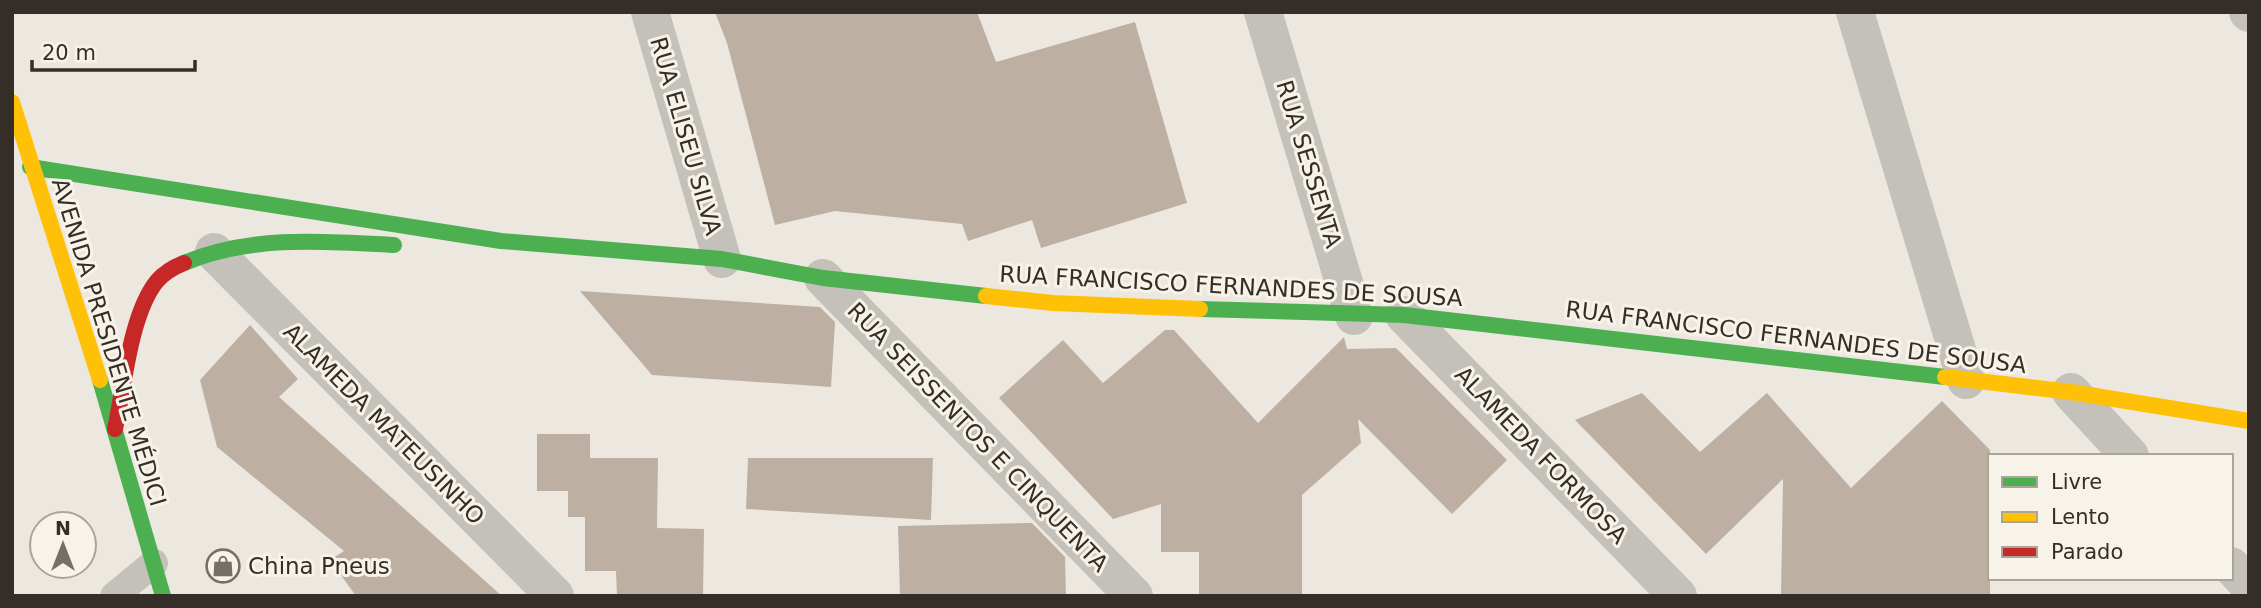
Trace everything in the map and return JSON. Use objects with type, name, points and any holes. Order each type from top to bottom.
[{"type":"street","name":"RUA ELISEU SILVA","points":[[650,12],[722,259]]},
{"type":"street","name":"RUA SESSENTA","points":[[1263,12],[1354,316]]},
{"type":"street","points":[[1855,12],[1966,380]]},
{"type":"street","name":"AVENIDA PRESIDENTE MÉDICI","points":[[12,102],[30,167],[115,429],[163,596]]},
{"type":"street","name":"RUA FRANCISCO FERNANDES DE SOUSA","points":[[30,167],[501,241],[722,259],[823,278],[1053,303],[1354,316],[1404,315],[2071,392],[2249,421]]},
{"type":"street","name":"RUA FRANCISCO FERNANDES DE SOUSA","points":[[115,429],[142,313],[155,283],[177,265],[251,243],[299,240],[401,245],[501,241]]},
{"type":"street","name":"ALAMEDA MATEUSINHO","points":[[214,252],[555,596]]},
{"type":"street","name":"RUA SEISSENTOS E CINQUENTA","points":[[823,278],[1133,596]]},
{"type":"street","name":"ALAMEDA FORMOSA","points":[[1404,315],[1678,596]]},
{"type":"street","points":[[2071,392],[2128,454]]},
{"type":"street","points":[[2233,568],[2249,585]]},
{"type":"lane","points":[[114,596],[154,563]]},
{"type":"building","points":[[715,12],[977,12],[996,62],[1135,22],[1187,203],[1041,248],[1032,220],[968,241],[962,224],[835,211],[775,225],[727,43]]},
{"type":"building","points":[[580,291],[820,307],[835,322],[831,387],[652,375]]},
{"type":"building","points":[[250,325],[298,379],[279,397],[502,596],[356,596],[330,560],[344,551],[217,447],[200,380]]},
{"type":"building","points":[[1165,330],[1174,330],[1258,423],[1344,337],[1347,349],[1396,348],[1507,460],[1452,514],[1358,419],[1361,443],[1302,495],[1302,596],[1199,596],[1199,552],[1161,552],[1161,504],[1113,519],[999,398],[1063,340],[1103,383]]},
{"type":"building","points":[[1642,393],[1700,452],[1767,393],[1851,488],[1942,401],[1990,450],[1990,596],[1781,596],[1783,479],[1706,554],[1575,420]]},
{"type":"building","points":[[537,434],[590,434],[590,458],[658,458],[657,528],[704,529],[703,596],[617,596],[616,571],[585,571],[585,517],[568,517],[568,491],[537,491]]},
{"type":"building","points":[[748,458],[933,458],[931,520],[746,509]]},
{"type":"building","points":[[1032,523],[1065,557],[1066,596],[900,596],[898,526]]},
{"type":"traffic: fast","points":[[30,167],[501,241],[722,259],[823,278],[986,296]]},
{"type":"traffic: fast","points":[[184,263],[209,254],[261,244],[314,242],[394,245]]},
{"type":"traffic: fast","points":[[1200,309],[1404,315],[1945,377]]},
{"type":"traffic: fast","points":[[100,380],[163,596]]},
{"type":"traffic: slow","points":[[12,102],[100,380]]},
{"type":"traffic: slow","points":[[986,296],[1053,303],[1200,309]]},
{"type":"traffic: slow","points":[[1945,377],[2071,392],[2249,421]]},
{"type":"traffic: jam","points":[[115,429],[129,352],[140,312],[157,281],[169,270],[184,263]]},
{"type":"place","name":"China Pneus","points":[[223,566]]}]
